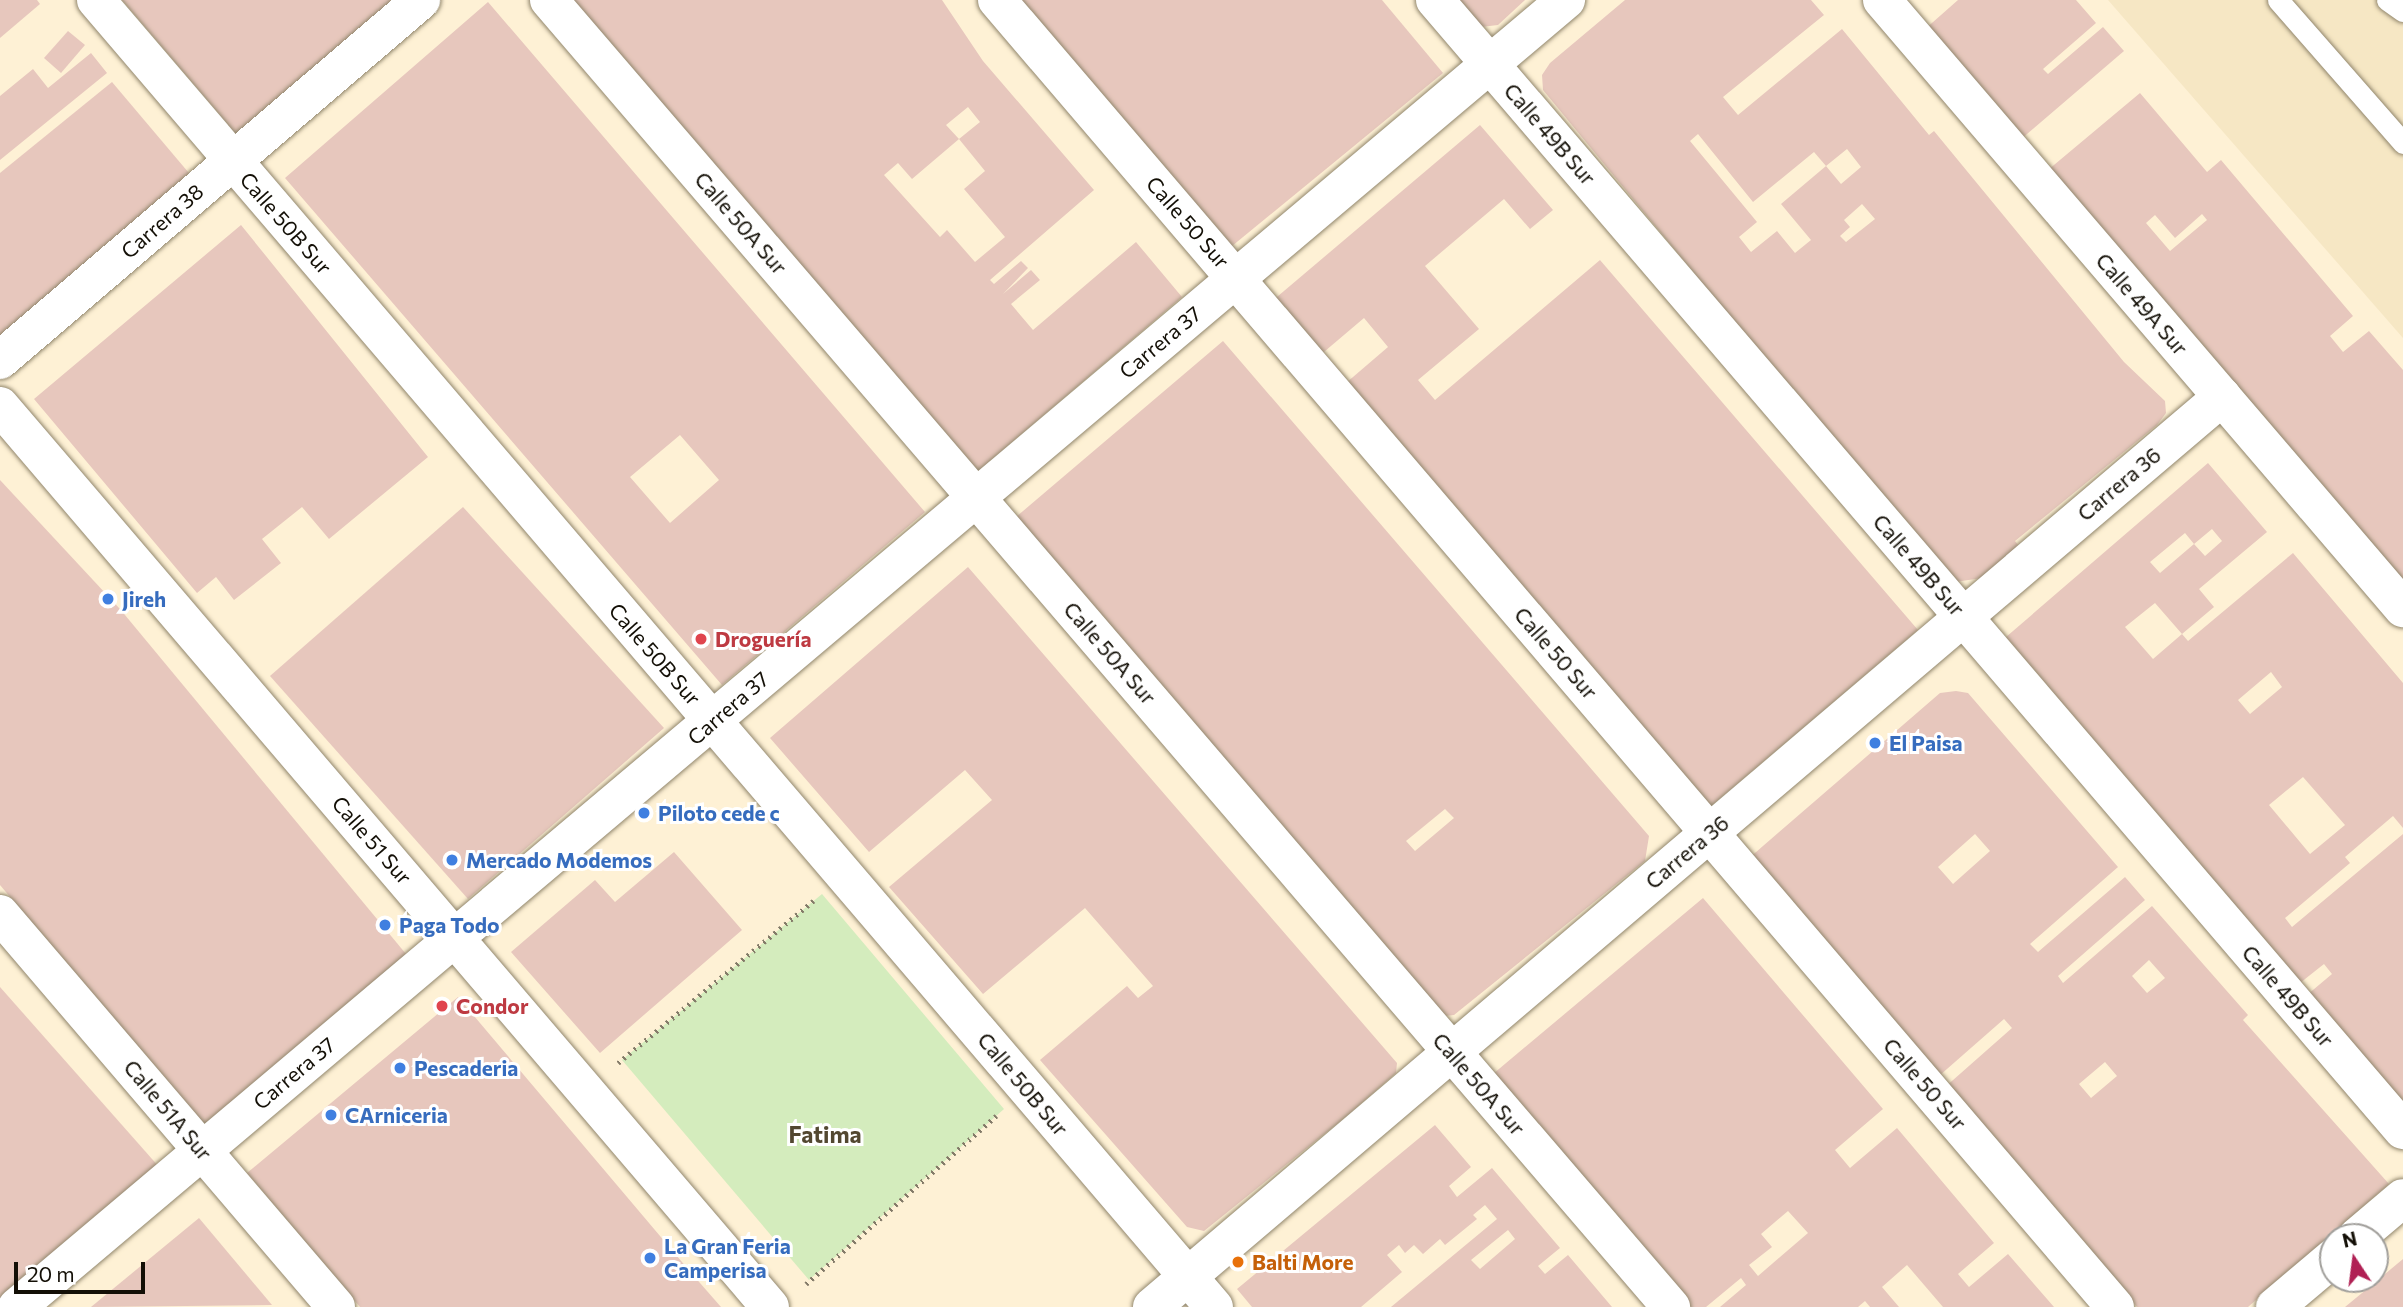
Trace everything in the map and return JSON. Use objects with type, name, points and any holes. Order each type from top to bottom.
[{"type":"street","name":"Calle 50B Sur","points":[[96,0],[1214,1307]]},
{"type":"street","name":"Carrera 38","points":[[0,360],[421,0]]},
{"type":"street","name":"Calle 50A Sur","points":[[549,0],[1671,1307]]},
{"type":"street","name":"Calle 50 Sur","points":[[998,0],[2115,1307]]},
{"type":"street","name":"Calle 49B Sur","points":[[1435,0],[2403,1130]]},
{"type":"street","name":"Carrera 37","points":[[17,1307],[1566,0]]},
{"type":"street","name":"Calle 49A Sur","points":[[1882,0],[2403,608]]},
{"type":"street","name":"Carrera 36","points":[[1152,1307],[2222,397]]},
{"type":"street","name":"Calle 51 Sur","points":[[0,406],[585,1091],[785,1298]]},
{"type":"street","name":"Calle 51A Sur","points":[[0,914],[336,1307]]},
{"type":"street","points":[[2374,1223],[2403,1198]]},
{"type":"street","points":[[2275,1307],[2319,1270]]},
{"type":"lane","points":[[2278,0],[2403,143]]},
{"type":"lane","points":[[2387,0],[2403,11]]},
{"type":"path","points":[[585,1091],[822,894]]},
{"type":"path","points":[[785,1298],[1004,1109]]},
{"type":"shaded area","points":[[2108,0],[2403,0],[2403,338]]},
{"type":"green space","points":[[822,894],[1004,1109],[809,1280],[622,1060]]},
{"type":"building","points":[[0,0],[37,0],[40,4],[0,38]]},
{"type":"building","points":[[122,0],[394,0],[236,134]]},
{"type":"building","points":[[573,0],[942,0],[983,61],[1094,190],[990,280],[994,284],[1021,261],[1028,268],[1003,294],[1031,270],[1040,280],[1011,304],[1033,330],[1136,242],[1182,297],[977,472]],"holes":[[[968,107],[980,122],[959,139],[946,125]],[[959,139],[985,171],[964,189],[1005,237],[975,262],[947,230],[940,237],[884,175],[898,163],[912,179]]]},
{"type":"building","points":[[1013,0],[1382,0],[1443,73],[1226,251]]},
{"type":"building","points":[[1455,0],[1525,0],[1498,25],[1481,27]]},
{"type":"building","points":[[1625,0],[1811,0],[1824,15],[1723,97],[1738,115],[1842,29],[1929,135],[1934,131],[2124,362],[2165,401],[2166,413],[2157,425],[2015,541],[2019,546],[1982,578],[1955,582],[1911,536],[1543,90],[1542,75],[1550,63]],"holes":[[[1698,134],[1753,202],[1814,152],[1826,166],[1781,204],[1811,240],[1795,253],[1777,231],[1751,252],[1739,237],[1757,222],[1690,141]],[[1847,149],[1861,167],[1841,184],[1826,166]],[[1862,204],[1875,219],[1846,242],[1840,236],[1850,227],[1844,220]]]},
{"type":"building","points":[[1958,0],[2076,0],[2096,23],[2043,69],[2048,74],[2103,27],[2124,51],[2020,140],[1924,30]]},
{"type":"building","points":[[488,2],[925,512],[722,685],[285,178]],"holes":[[[680,435],[719,480],[670,523],[630,477]]]},
{"type":"building","points":[[68,31],[85,45],[61,73],[44,58]]},
{"type":"building","points":[[91,53],[107,73],[0,160],[0,96],[33,69],[48,88]]},
{"type":"building","points":[[112,82],[194,179],[0,339],[0,173]]},
{"type":"building","points":[[2140,93],[2207,172],[2221,160],[2353,316],[2330,336],[2343,352],[2369,331],[2403,370],[2403,588],[2048,170]],"holes":[[[2202,214],[2207,220],[2170,251],[2146,223],[2155,215],[2175,238]]]},
{"type":"building","points":[[1480,125],[1553,210],[1530,229],[1504,199],[1425,266],[1479,329],[1418,380],[1435,400],[1600,260],[1918,630],[1710,807],[1346,383],[1388,347],[1364,318],[1318,357],[1271,302]]},
{"type":"building","points":[[241,225],[428,457],[329,539],[302,507],[262,539],[281,563],[234,600],[216,577],[197,593],[34,399]]},
{"type":"building","points":[[1223,341],[1649,836],[1645,861],[1454,1015],[1444,1016],[1016,517]],"holes":[[[1445,809],[1454,818],[1415,851],[1406,841]]]},
{"type":"building","points":[[2208,463],[2267,532],[2199,589],[2214,607],[2182,634],[2188,641],[2293,553],[2403,683],[2403,828],[2393,816],[2345,857],[2350,863],[2285,918],[2292,927],[2403,834],[2403,1106],[2307,995],[2332,974],[2324,964],[2300,983],[2006,637]],"holes":[[[2212,529],[2222,541],[2205,556],[2194,544]],[[2185,533],[2194,544],[2160,573],[2150,562]],[[2155,603],[2182,634],[2153,659],[2125,627]],[[2271,672],[2282,687],[2250,714],[2238,700]],[[2303,777],[2345,825],[2310,854],[2269,805]]]},
{"type":"building","points":[[0,480],[120,609],[411,960],[204,1127],[0,885]]},
{"type":"building","points":[[463,507],[664,728],[468,899],[270,676]]},
{"type":"building","points":[[968,567],[1397,1063],[1396,1073],[1348,1115],[1204,1231],[1187,1227],[1040,1060],[1127,986],[1138,998],[1153,986],[1085,908],[983,994],[889,887],[992,800],[965,770],[869,852],[770,738]]},
{"type":"building","points":[[1940,693],[1968,693],[2118,867],[2030,944],[2038,952],[2125,877],[2145,900],[2058,976],[2063,983],[2152,906],[2248,1015],[2243,1020],[2389,1184],[2344,1223],[2319,1223],[2319,1245],[2248,1307],[2137,1307],[1944,1088],[2012,1028],[2004,1019],[1939,1076],[1748,859]],"holes":[[[1975,834],[1990,851],[1953,884],[1938,867]],[[2149,960],[2165,978],[2147,993],[2132,976]],[[2105,1062],[2117,1076],[2091,1098],[2079,1084]]]},
{"type":"building","points":[[674,852],[742,930],[600,1053],[511,952],[595,880],[615,902]]},
{"type":"building","points":[[1703,898],[1883,1109],[1835,1150],[1850,1168],[1897,1128],[1994,1243],[1958,1274],[1969,1287],[2008,1254],[2054,1307],[1943,1307],[1907,1265],[1882,1287],[1899,1307],[1870,1307],[1865,1301],[1858,1307],[1720,1307],[1746,1285],[1741,1278],[1706,1307],[1691,1307],[1493,1074]],"holes":[[[1788,1211],[1808,1233],[1758,1276],[1749,1265],[1772,1247],[1761,1234]]]},
{"type":"building","points":[[0,987],[160,1168],[0,1307]]},
{"type":"building","points":[[458,997],[721,1307],[360,1307],[247,1173]]},
{"type":"building","points":[[1435,1125],[1471,1167],[1449,1186],[1457,1197],[1492,1168],[1560,1248],[1538,1266],[1545,1274],[1568,1255],[1612,1307],[1391,1307],[1497,1219],[1485,1205],[1473,1215],[1477,1219],[1445,1245],[1440,1239],[1423,1254],[1414,1245],[1405,1253],[1399,1245],[1387,1255],[1402,1272],[1361,1307],[1252,1307],[1237,1289]],"holes":[[[1508,1230],[1515,1239],[1480,1269],[1471,1260]]]},
{"type":"building","points":[[199,1218],[272,1305],[91,1307]]},
{"type":"building","points":[[2403,1259],[2403,1307],[2345,1307],[2362,1293],[2389,1293],[2389,1271]]},
{"type":"place","name":"Jireh","points":[[108,599]]},
{"type":"place","name":"Droguería","points":[[701,639]]},
{"type":"place","name":"El Paisa","points":[[1875,743]]},
{"type":"place","name":"Piloto cede c","points":[[644,813]]},
{"type":"place","name":"Mercado Modemos","points":[[452,860]]},
{"type":"place","name":"Paga Todo","points":[[385,925]]},
{"type":"place","name":"Condor","points":[[442,1006]]},
{"type":"place","name":"Pescaderia","points":[[400,1068]]},
{"type":"place","name":"CArniceria","points":[[331,1115]]},
{"type":"place","name":"La Gran Feria Camperisa","points":[[650,1258]]},
{"type":"place","name":"Balti More","points":[[1238,1262]]},
{"type":"district","name":"Fatima","points":[[825,1134]]}]
